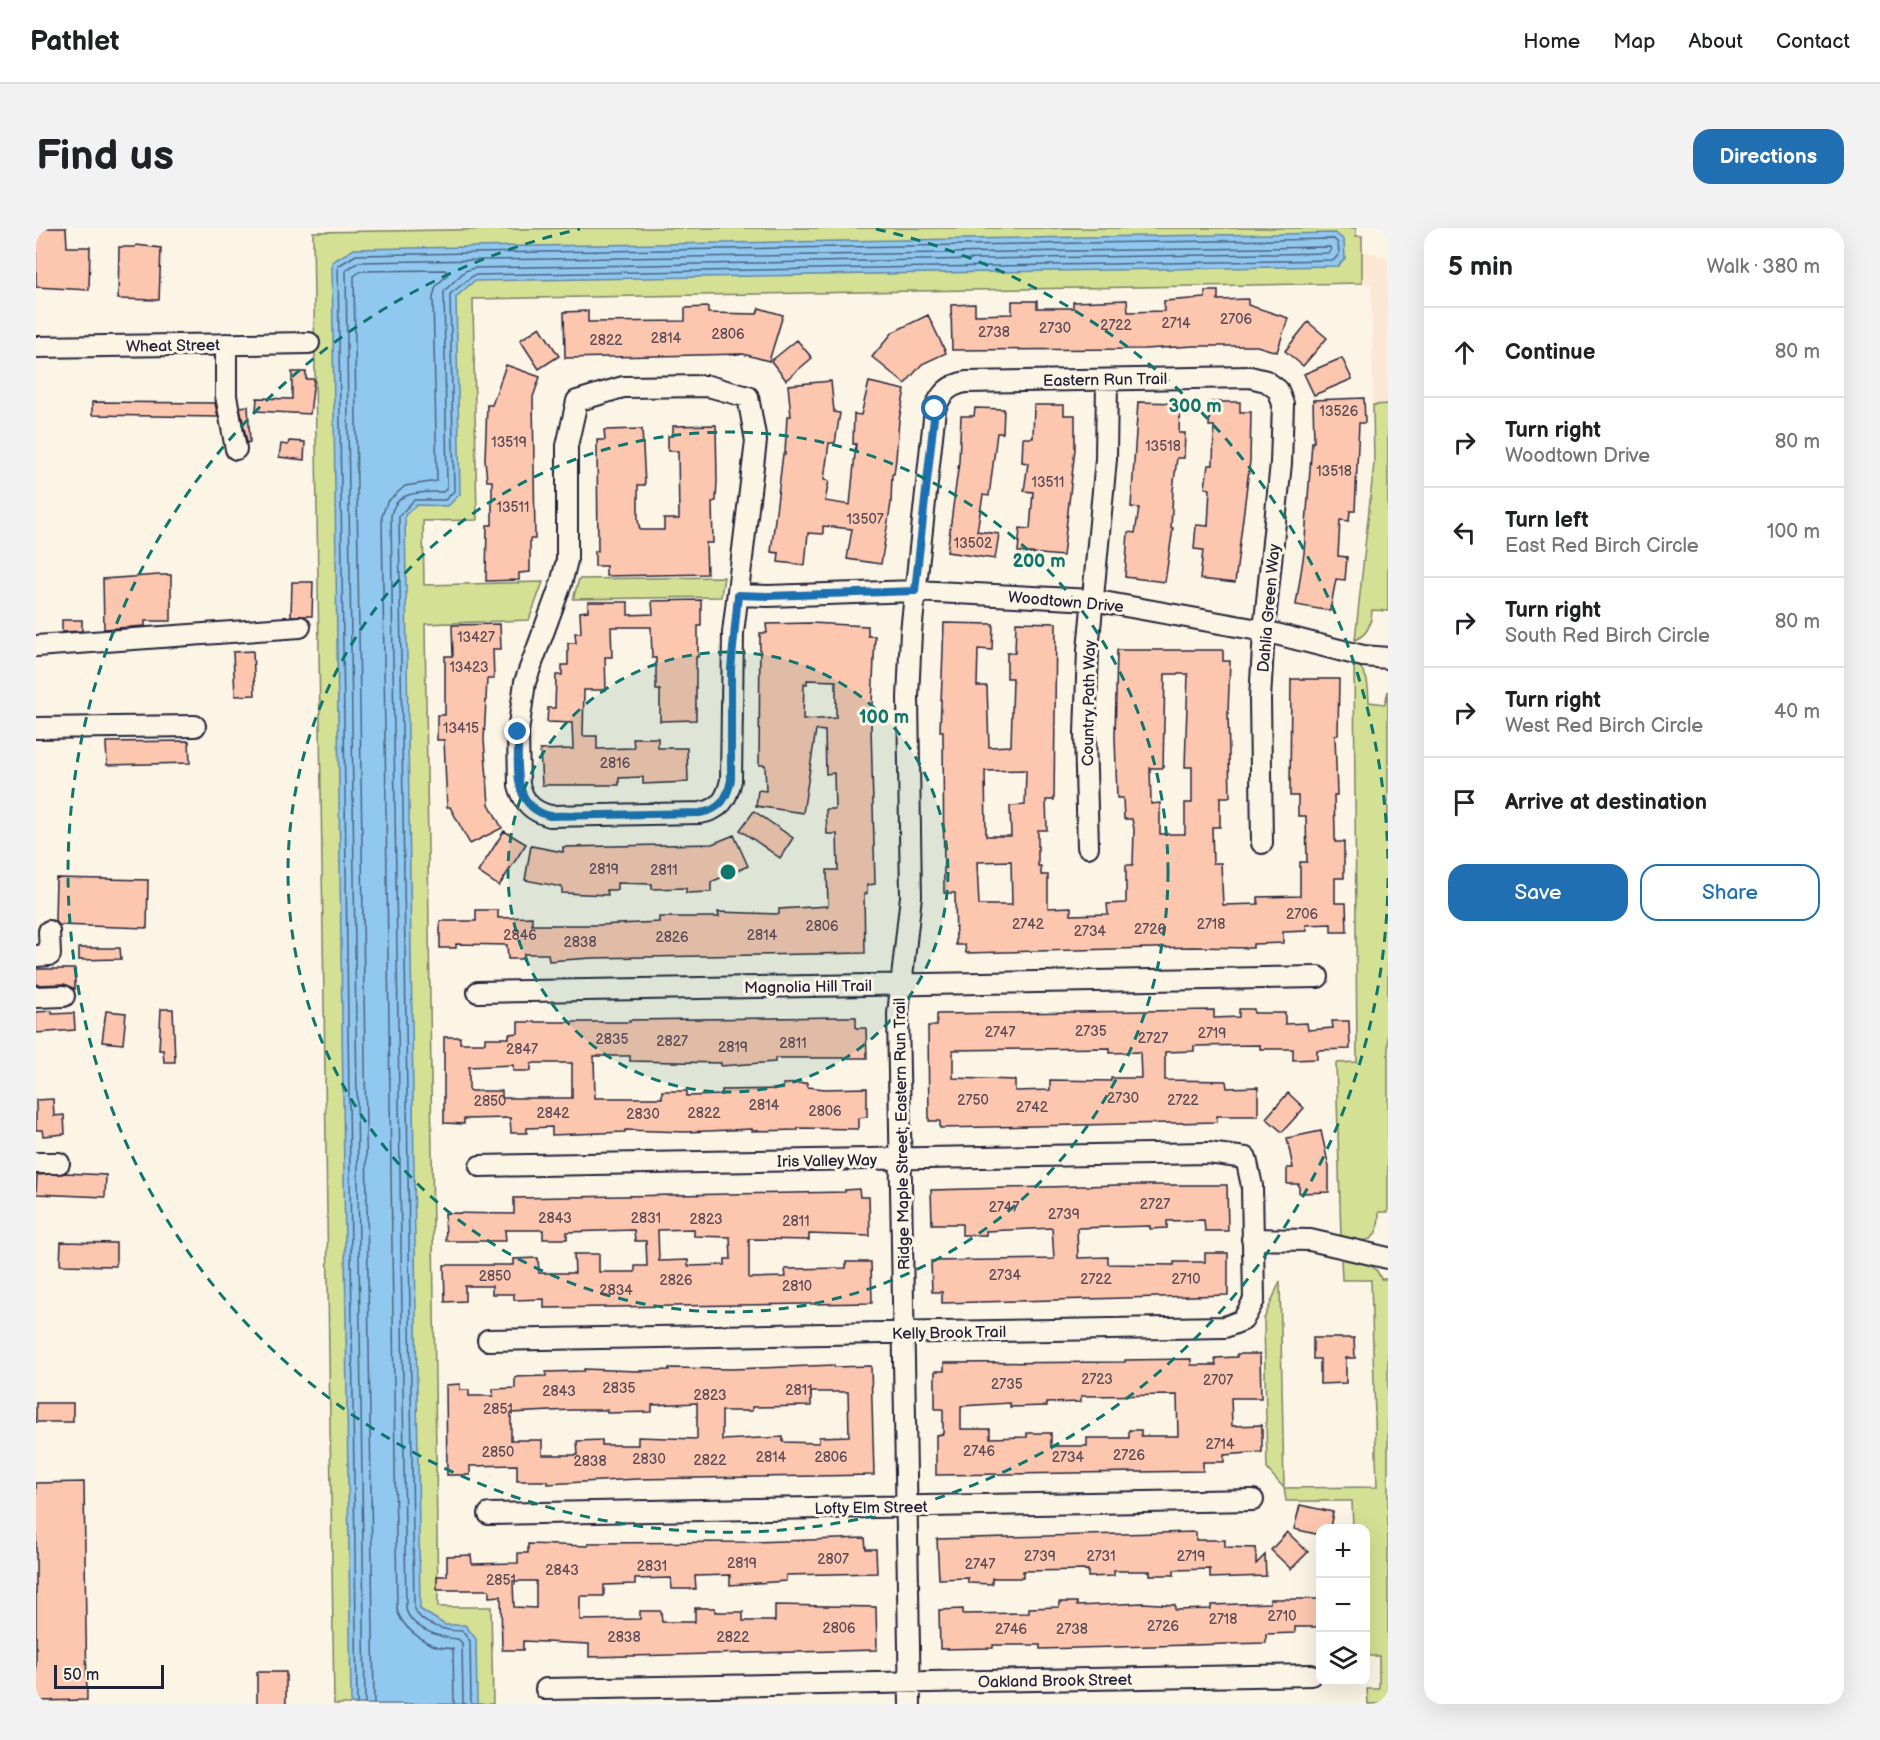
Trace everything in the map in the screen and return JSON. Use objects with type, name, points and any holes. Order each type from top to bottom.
[{"type":"street","name":"Wheat Street","points":[[36,346],[309,343]]},
{"type":"street","points":[[226,344],[226,396],[236,449]]},
{"type":"street","name":"Eastern Run Trail","points":[[946,390],[955,384],[966,382],[1250,377],[1266,381]]},
{"type":"street","name":"Country Path Way","points":[[1088,847],[1085,734],[1092,600],[1106,459],[1107,380]]},
{"type":"street","name":"Dahlia Green Way","points":[[1262,843],[1260,699],[1264,631],[1281,463],[1283,404],[1278,390],[1266,381]]},
{"type":"street","points":[[708,386],[748,397],[756,441],[738,595],[731,669],[731,780],[728,794],[722,804],[712,811],[700,813],[550,816],[529,807],[522,797],[519,785],[519,708],[525,682],[561,584],[567,560],[567,446],[577,401],[623,387],[708,386]]},
{"type":"street","name":"Ridge Maple Street; Eastern Run Trail","points":[[910,1704],[900,984],[910,896],[908,698],[915,591],[935,409],[946,390]]},
{"type":"street","name":"Woodtown Drive","points":[[738,595],[915,591],[1092,600],[1264,631],[1363,656],[1388,658]]},
{"type":"street","points":[[36,646],[300,627]]},
{"type":"street","points":[[36,728],[195,726]]},
{"type":"street","points":[[36,956],[50,955],[49,930]]},
{"type":"street","name":"Magnolia Hill Trail","points":[[478,992],[1318,977]]},
{"type":"street","points":[[36,997],[64,996]]},
{"type":"street","name":"Iris Valley Way","points":[[480,1166],[1208,1153],[1246,1158]]},
{"type":"street","name":"Kelly Brook Trail","points":[[488,1340],[1225,1327],[1243,1320],[1254,1300],[1252,1186],[1246,1158]]},
{"type":"street","points":[[36,1162],[59,1163]]},
{"type":"street","points":[[1252,1239],[1310,1240],[1388,1258]]},
{"type":"street","name":"Lofty Elm Street","points":[[489,1514],[1253,1500]]},
{"type":"street","name":"Oakland Brook Street","points":[[546,1689],[1311,1675]]},
{"type":"shaded area","points":[[1362,250],[1388,258],[1388,404],[1373,405],[1371,284],[1362,283]]},
{"type":"green space","points":[[576,228],[1356,228],[1356,236],[1362,236],[1362,283],[473,299],[477,520],[423,521],[424,585],[543,582],[529,620],[425,624],[438,1607],[491,1607],[493,1704],[334,1704],[313,232]]},
{"type":"green space","points":[[1388,404],[1388,611],[1372,610],[1368,628],[1360,638],[1355,640],[1374,463],[1373,405]]},
{"type":"green space","points":[[724,577],[721,597],[573,599],[579,579]]},
{"type":"green space","points":[[1354,662],[1365,675],[1369,702],[1385,704],[1388,691],[1388,1212],[1379,1212],[1374,1236],[1358,1241],[1341,1238],[1336,1063],[1357,1062]]},
{"type":"green space","points":[[1341,1257],[1365,1263],[1375,1269],[1381,1279],[1388,1279],[1388,1704],[1368,1704],[1367,1689],[1379,1689],[1379,1656],[1370,1656],[1370,1524],[1353,1524],[1352,1501],[1286,1501],[1284,1488],[1377,1487],[1371,1280],[1342,1280]]},
{"type":"green space","points":[[1280,1281],[1284,1488],[1267,1469],[1264,1319]]},
{"type":"water","points":[[1335,233],[1344,240],[1345,258],[1338,266],[474,281],[456,297],[460,494],[448,506],[417,505],[405,515],[420,1609],[445,1625],[465,1625],[476,1639],[477,1704],[351,1704],[332,262],[354,249]]},
{"type":"building","points":[[36,228],[66,228],[67,247],[90,247],[89,290],[36,287]]},
{"type":"building","points":[[136,245],[161,248],[159,300],[118,299],[119,247],[135,247]]},
{"type":"building","points":[[1205,291],[1218,291],[1218,300],[1248,299],[1248,305],[1288,318],[1277,352],[1257,346],[952,350],[951,305],[975,304],[975,315],[1012,314],[1012,301],[1037,301],[1037,308],[1073,308],[1073,302],[1127,300],[1128,312],[1164,311],[1164,301],[1205,298]]},
{"type":"building","points":[[708,307],[708,313],[757,314],[759,308],[783,315],[769,361],[743,354],[565,358],[564,312],[588,311],[588,322],[685,321],[685,308]]},
{"type":"building","points":[[928,315],[946,353],[922,364],[905,384],[872,357],[893,332]]},
{"type":"building","points":[[1308,322],[1327,338],[1303,366],[1285,351]]},
{"type":"building","points":[[540,327],[559,356],[539,369],[520,340]]},
{"type":"building","points":[[797,340],[812,358],[786,380],[771,361]]},
{"type":"building","points":[[1342,358],[1352,379],[1314,395],[1304,374]]},
{"type":"building","points":[[506,365],[540,377],[533,397],[535,539],[530,539],[530,572],[519,573],[519,580],[486,581],[487,525],[492,525],[492,481],[487,481],[485,459],[487,405],[492,405]]},
{"type":"building","points":[[292,372],[306,372],[306,379],[314,379],[310,414],[256,411],[257,398],[292,399]]},
{"type":"building","points":[[831,381],[834,412],[840,413],[835,443],[829,443],[824,480],[829,481],[825,501],[850,505],[856,444],[853,444],[854,414],[861,415],[869,382],[905,390],[899,420],[891,503],[881,564],[847,559],[852,529],[823,526],[823,534],[808,533],[805,565],[778,562],[779,553],[771,552],[783,454],[785,454],[787,416],[791,416],[788,385]]},
{"type":"building","points":[[1364,398],[1365,423],[1359,423],[1355,511],[1350,511],[1349,521],[1340,520],[1338,556],[1347,557],[1345,580],[1336,579],[1330,611],[1296,605],[1304,553],[1312,442],[1314,442],[1313,400]]},
{"type":"building","points":[[92,402],[215,403],[218,417],[92,415]]},
{"type":"building","points":[[1138,402],[1180,403],[1179,433],[1185,433],[1184,458],[1177,458],[1173,490],[1171,528],[1173,528],[1165,582],[1125,577],[1128,532],[1135,533],[1139,508],[1131,507]]},
{"type":"building","points":[[1210,402],[1240,402],[1240,412],[1251,412],[1250,461],[1235,583],[1200,579],[1203,550],[1194,549],[1196,525],[1208,526],[1210,489],[1205,488],[1208,465],[1213,465],[1214,426],[1209,426]]},
{"type":"building","points":[[1034,405],[1064,405],[1064,415],[1075,415],[1075,449],[1063,556],[1018,552],[1020,528],[1030,529],[1033,492],[1024,491],[1028,463],[1022,462],[1023,438],[1033,438]]},
{"type":"building","points":[[248,406],[250,442],[247,443],[240,407]]},
{"type":"building","points":[[975,408],[1004,409],[1003,433],[997,433],[989,496],[983,495],[977,531],[999,534],[995,559],[947,552],[959,462],[961,416],[974,416]]},
{"type":"building","points":[[716,425],[716,501],[712,502],[713,543],[706,543],[707,574],[606,576],[606,566],[595,566],[595,551],[598,551],[597,440],[605,440],[604,430],[642,429],[645,485],[638,485],[640,530],[664,530],[664,519],[679,519],[678,451],[668,451],[668,436],[673,436],[673,426]]},
{"type":"building","points":[[289,441],[305,442],[304,460],[279,457],[281,444],[288,445]]},
{"type":"building","points":[[171,575],[171,621],[145,621],[145,626],[104,629],[103,579]]},
{"type":"building","points":[[292,582],[313,582],[312,616],[291,616]]},
{"type":"building","points":[[701,600],[701,626],[698,626],[698,657],[696,657],[696,720],[660,721],[660,690],[656,690],[656,658],[652,658],[651,627],[611,627],[612,657],[605,657],[606,690],[584,690],[583,736],[597,736],[597,749],[634,748],[633,738],[658,738],[658,748],[687,748],[688,782],[643,784],[643,777],[619,778],[619,785],[542,785],[540,750],[573,749],[572,723],[547,722],[548,708],[555,708],[556,675],[562,675],[562,665],[568,665],[568,643],[576,643],[575,633],[581,633],[580,612],[588,611],[588,602],[628,602],[628,615],[653,614],[652,601]]},
{"type":"building","points":[[62,620],[82,620],[82,631],[62,632]]},
{"type":"building","points":[[1016,622],[1056,623],[1054,800],[1046,800],[1047,830],[1038,830],[1038,866],[1041,866],[1041,875],[1048,875],[1048,908],[1071,907],[1071,915],[1108,914],[1107,904],[1126,903],[1126,865],[1133,865],[1132,819],[1124,819],[1123,798],[1117,798],[1115,737],[1117,650],[1223,650],[1223,661],[1230,661],[1228,712],[1230,797],[1220,797],[1220,827],[1212,827],[1213,863],[1221,863],[1223,905],[1258,904],[1258,897],[1300,896],[1300,862],[1307,862],[1306,816],[1298,816],[1298,796],[1290,796],[1291,679],[1339,679],[1338,735],[1335,735],[1337,795],[1334,795],[1335,842],[1344,842],[1344,878],[1335,878],[1335,903],[1346,903],[1347,932],[1331,932],[1331,924],[1306,925],[1307,931],[1283,932],[1283,943],[1253,944],[1253,948],[1192,947],[966,953],[965,945],[956,945],[955,893],[944,893],[943,731],[940,731],[944,623],[993,624],[992,650],[978,649],[977,686],[987,686],[989,747],[1011,746],[1013,678],[1007,678],[1007,653],[1015,653]],"holes":[[[1165,674],[1188,674],[1185,767],[1192,767],[1192,803],[1185,803],[1185,834],[1160,834],[1160,803],[1151,804],[1150,768],[1163,768]],[[1026,770],[1025,805],[1010,806],[1011,836],[986,836],[985,771]],[[1011,861],[1012,905],[979,905],[977,862]]]},
{"type":"building","points":[[810,623],[868,626],[868,636],[875,636],[871,727],[875,884],[867,885],[867,894],[864,894],[865,953],[592,958],[549,961],[548,954],[524,954],[524,959],[508,959],[507,945],[456,944],[456,948],[440,948],[440,921],[476,921],[476,910],[498,910],[498,918],[532,917],[532,925],[598,925],[659,922],[659,917],[719,917],[718,912],[779,914],[779,909],[828,906],[827,870],[838,870],[837,834],[827,834],[826,809],[835,809],[834,773],[826,774],[825,731],[816,730],[803,813],[756,806],[758,790],[766,791],[765,765],[759,765],[760,633],[767,633],[766,624]],"holes":[[[807,680],[836,681],[836,718],[803,720],[804,684],[807,684]]]},
{"type":"building","points":[[500,624],[501,649],[493,649],[494,679],[487,679],[484,740],[489,804],[502,828],[470,844],[450,807],[447,807],[444,740],[437,740],[437,715],[445,715],[445,656],[453,656],[452,625]]},
{"type":"building","points":[[253,651],[255,695],[235,696],[233,652]]},
{"type":"building","points":[[189,741],[190,763],[107,765],[106,742]]},
{"type":"building","points":[[754,811],[793,838],[780,858],[740,830]]},
{"type":"building","points":[[504,831],[526,844],[499,886],[478,872]]},
{"type":"building","points":[[734,835],[748,866],[711,882],[711,892],[686,893],[686,888],[652,889],[652,884],[617,883],[617,890],[607,890],[608,895],[562,893],[562,887],[525,880],[531,846],[563,852],[563,847],[712,844]]},
{"type":"building","points":[[56,878],[148,880],[147,928],[59,925],[55,921]]},
{"type":"building","points":[[79,948],[120,948],[121,959],[79,960]]},
{"type":"building","points":[[36,969],[75,969],[75,989],[64,984],[36,985]]},
{"type":"building","points":[[161,1009],[173,1009],[175,1062],[164,1062],[163,1050],[159,1050]]},
{"type":"building","points":[[1239,1009],[1254,1009],[1254,1013],[1285,1013],[1285,1024],[1307,1023],[1308,1030],[1333,1028],[1332,1021],[1349,1021],[1350,1049],[1317,1050],[1317,1059],[1293,1060],[1293,1049],[1260,1049],[1260,1045],[1194,1046],[1194,1051],[1165,1052],[1165,1080],[1226,1081],[1227,1088],[1258,1087],[1258,1116],[1217,1116],[1217,1122],[940,1128],[940,1121],[929,1121],[928,1026],[937,1026],[937,1014],[1214,1010],[1214,1018],[1239,1017]],"holes":[[[1110,1048],[1110,1053],[1140,1052],[1141,1078],[1111,1078],[1111,1081],[1050,1080],[1050,1090],[1015,1091],[1015,1080],[953,1078],[953,1050]]]},
{"type":"building","points":[[52,1011],[52,1014],[74,1013],[75,1030],[36,1033],[36,1012]]},
{"type":"building","points":[[106,1011],[126,1013],[123,1044],[102,1042]]},
{"type":"building","points":[[856,1017],[856,1028],[866,1028],[867,1058],[775,1058],[775,1062],[721,1066],[721,1063],[630,1061],[630,1056],[594,1056],[595,1098],[662,1098],[662,1091],[687,1091],[687,1096],[722,1095],[722,1090],[783,1089],[783,1084],[807,1083],[807,1087],[825,1089],[867,1088],[867,1117],[858,1118],[858,1129],[798,1128],[798,1130],[752,1131],[752,1129],[686,1132],[625,1130],[625,1132],[552,1135],[552,1127],[527,1128],[527,1133],[511,1133],[510,1118],[464,1119],[464,1124],[444,1123],[444,1037],[460,1037],[460,1043],[485,1043],[485,1038],[509,1038],[509,1034],[518,1033],[518,1022],[630,1022],[629,1020]],"holes":[[[535,1063],[572,1063],[572,1098],[502,1098],[502,1091],[469,1091],[469,1067],[513,1065],[513,1071],[531,1071],[531,1064]]]},
{"type":"building","points":[[1288,1093],[1304,1108],[1282,1132],[1266,1118]]},
{"type":"building","points":[[53,1099],[54,1116],[64,1115],[65,1134],[43,1136],[42,1130],[36,1130],[36,1100]]},
{"type":"building","points":[[1321,1131],[1329,1167],[1329,1192],[1299,1193],[1299,1184],[1287,1184],[1287,1168],[1293,1168],[1287,1138]]},
{"type":"building","points":[[65,1173],[106,1175],[105,1197],[36,1194],[37,1175]]},
{"type":"building","points":[[1120,1185],[1227,1185],[1228,1231],[1205,1231],[1204,1220],[1167,1221],[1167,1228],[1150,1229],[1150,1226],[1077,1228],[1078,1258],[1108,1257],[1108,1264],[1174,1265],[1174,1262],[1205,1262],[1205,1253],[1228,1253],[1228,1295],[942,1303],[942,1292],[932,1292],[931,1261],[1054,1259],[1052,1228],[986,1231],[986,1235],[962,1235],[962,1224],[932,1224],[931,1190]]},
{"type":"building","points":[[859,1189],[860,1197],[869,1197],[870,1236],[809,1234],[809,1240],[749,1239],[749,1278],[786,1277],[785,1269],[846,1268],[846,1262],[871,1262],[872,1303],[544,1308],[544,1299],[514,1300],[514,1294],[492,1294],[492,1286],[465,1286],[465,1301],[445,1302],[444,1265],[513,1265],[513,1259],[538,1258],[539,1273],[575,1273],[574,1254],[599,1254],[599,1272],[635,1272],[635,1266],[647,1266],[646,1241],[635,1241],[634,1230],[567,1232],[567,1239],[543,1239],[543,1230],[505,1230],[506,1241],[446,1241],[445,1213],[514,1214],[514,1198],[845,1192],[845,1190]],"holes":[[[694,1229],[694,1236],[730,1237],[731,1259],[725,1259],[725,1265],[688,1266],[688,1260],[659,1261],[658,1230]]]},
{"type":"building","points":[[61,1242],[116,1243],[116,1266],[60,1265]]},
{"type":"building","points":[[1313,1338],[1354,1338],[1355,1358],[1346,1358],[1346,1383],[1320,1384],[1320,1359],[1313,1359]]},
{"type":"building","points":[[1237,1354],[1260,1354],[1261,1398],[1231,1398],[1232,1426],[1262,1425],[1262,1452],[1224,1455],[1224,1462],[1203,1462],[1203,1471],[936,1475],[936,1435],[943,1434],[943,1409],[935,1409],[935,1371],[944,1371],[944,1363],[1125,1362],[1125,1360],[1191,1359],[1191,1365],[1216,1365],[1215,1358],[1237,1357]],"holes":[[[1177,1395],[1178,1436],[1141,1436],[1141,1430],[1129,1430],[1129,1438],[1087,1438],[1087,1446],[1051,1446],[1051,1433],[1027,1433],[1027,1437],[990,1438],[990,1429],[961,1429],[961,1406],[1010,1403],[1010,1407],[1047,1406],[1047,1403],[1081,1402],[1081,1396]]]},
{"type":"building","points":[[834,1365],[834,1367],[871,1366],[874,1475],[637,1479],[547,1484],[547,1481],[517,1481],[517,1465],[470,1466],[470,1475],[447,1475],[446,1385],[460,1384],[460,1390],[469,1390],[469,1396],[493,1396],[493,1389],[515,1388],[515,1377],[546,1376],[546,1372],[584,1371],[584,1369],[637,1371],[669,1370],[669,1368],[733,1369]],"holes":[[[811,1392],[848,1392],[849,1436],[819,1437],[819,1443],[783,1442],[783,1437],[722,1440],[722,1411],[752,1411],[752,1407],[811,1406]],[[697,1403],[697,1439],[638,1437],[638,1445],[602,1445],[602,1440],[577,1441],[578,1455],[542,1455],[542,1440],[511,1440],[511,1413],[571,1410],[607,1410],[607,1413],[652,1412],[652,1405]]]},
{"type":"building","points":[[36,1403],[73,1403],[73,1422],[36,1422]]},
{"type":"building","points":[[84,1482],[87,1700],[36,1701],[36,1483]]},
{"type":"building","points":[[1300,1505],[1333,1512],[1331,1524],[1316,1524],[1316,1534],[1294,1529]]},
{"type":"building","points":[[1196,1532],[1196,1540],[1225,1540],[1225,1547],[1256,1548],[1256,1564],[1265,1555],[1266,1576],[1210,1578],[1210,1569],[1174,1570],[1174,1575],[1150,1575],[1150,1571],[1114,1571],[1114,1576],[1088,1577],[1088,1570],[1023,1571],[1023,1578],[992,1578],[992,1584],[968,1583],[968,1578],[939,1579],[937,1539]]},
{"type":"building","points":[[1287,1532],[1308,1552],[1291,1569],[1271,1550]]},
{"type":"building","points":[[865,1538],[866,1549],[876,1549],[877,1573],[786,1575],[786,1581],[730,1585],[730,1575],[695,1576],[696,1589],[672,1589],[671,1578],[635,1579],[635,1584],[604,1585],[604,1596],[580,1596],[580,1620],[640,1619],[640,1611],[661,1611],[662,1622],[695,1622],[695,1608],[715,1608],[715,1612],[743,1612],[743,1621],[775,1621],[775,1605],[876,1607],[877,1650],[589,1657],[589,1644],[523,1641],[523,1650],[502,1650],[501,1596],[489,1597],[489,1590],[437,1590],[437,1576],[447,1576],[447,1556],[471,1555],[472,1564],[518,1563],[518,1553],[528,1553],[528,1544],[588,1546],[588,1543],[753,1542]],"holes":[[[513,1581],[536,1581],[536,1608],[514,1607]]]},
{"type":"building","points":[[1270,1599],[1316,1599],[1316,1627],[1295,1627],[1295,1633],[1266,1634],[1266,1643],[1040,1649],[1040,1645],[993,1645],[993,1648],[940,1649],[939,1610],[963,1609],[963,1614],[1029,1613],[1029,1608],[1059,1607],[1059,1602],[1077,1602],[1077,1606],[1143,1603],[1175,1605],[1175,1610],[1211,1609],[1211,1605],[1270,1603]]},
{"type":"building","points":[[257,1672],[286,1672],[286,1704],[257,1704]]},
{"type":"route","points":[[518,732],[519,785],[522,797],[529,807],[538,813],[550,816],[700,813],[712,811],[722,804],[728,794],[731,780],[731,669],[738,595],[915,591],[919,538],[935,409]]}]
